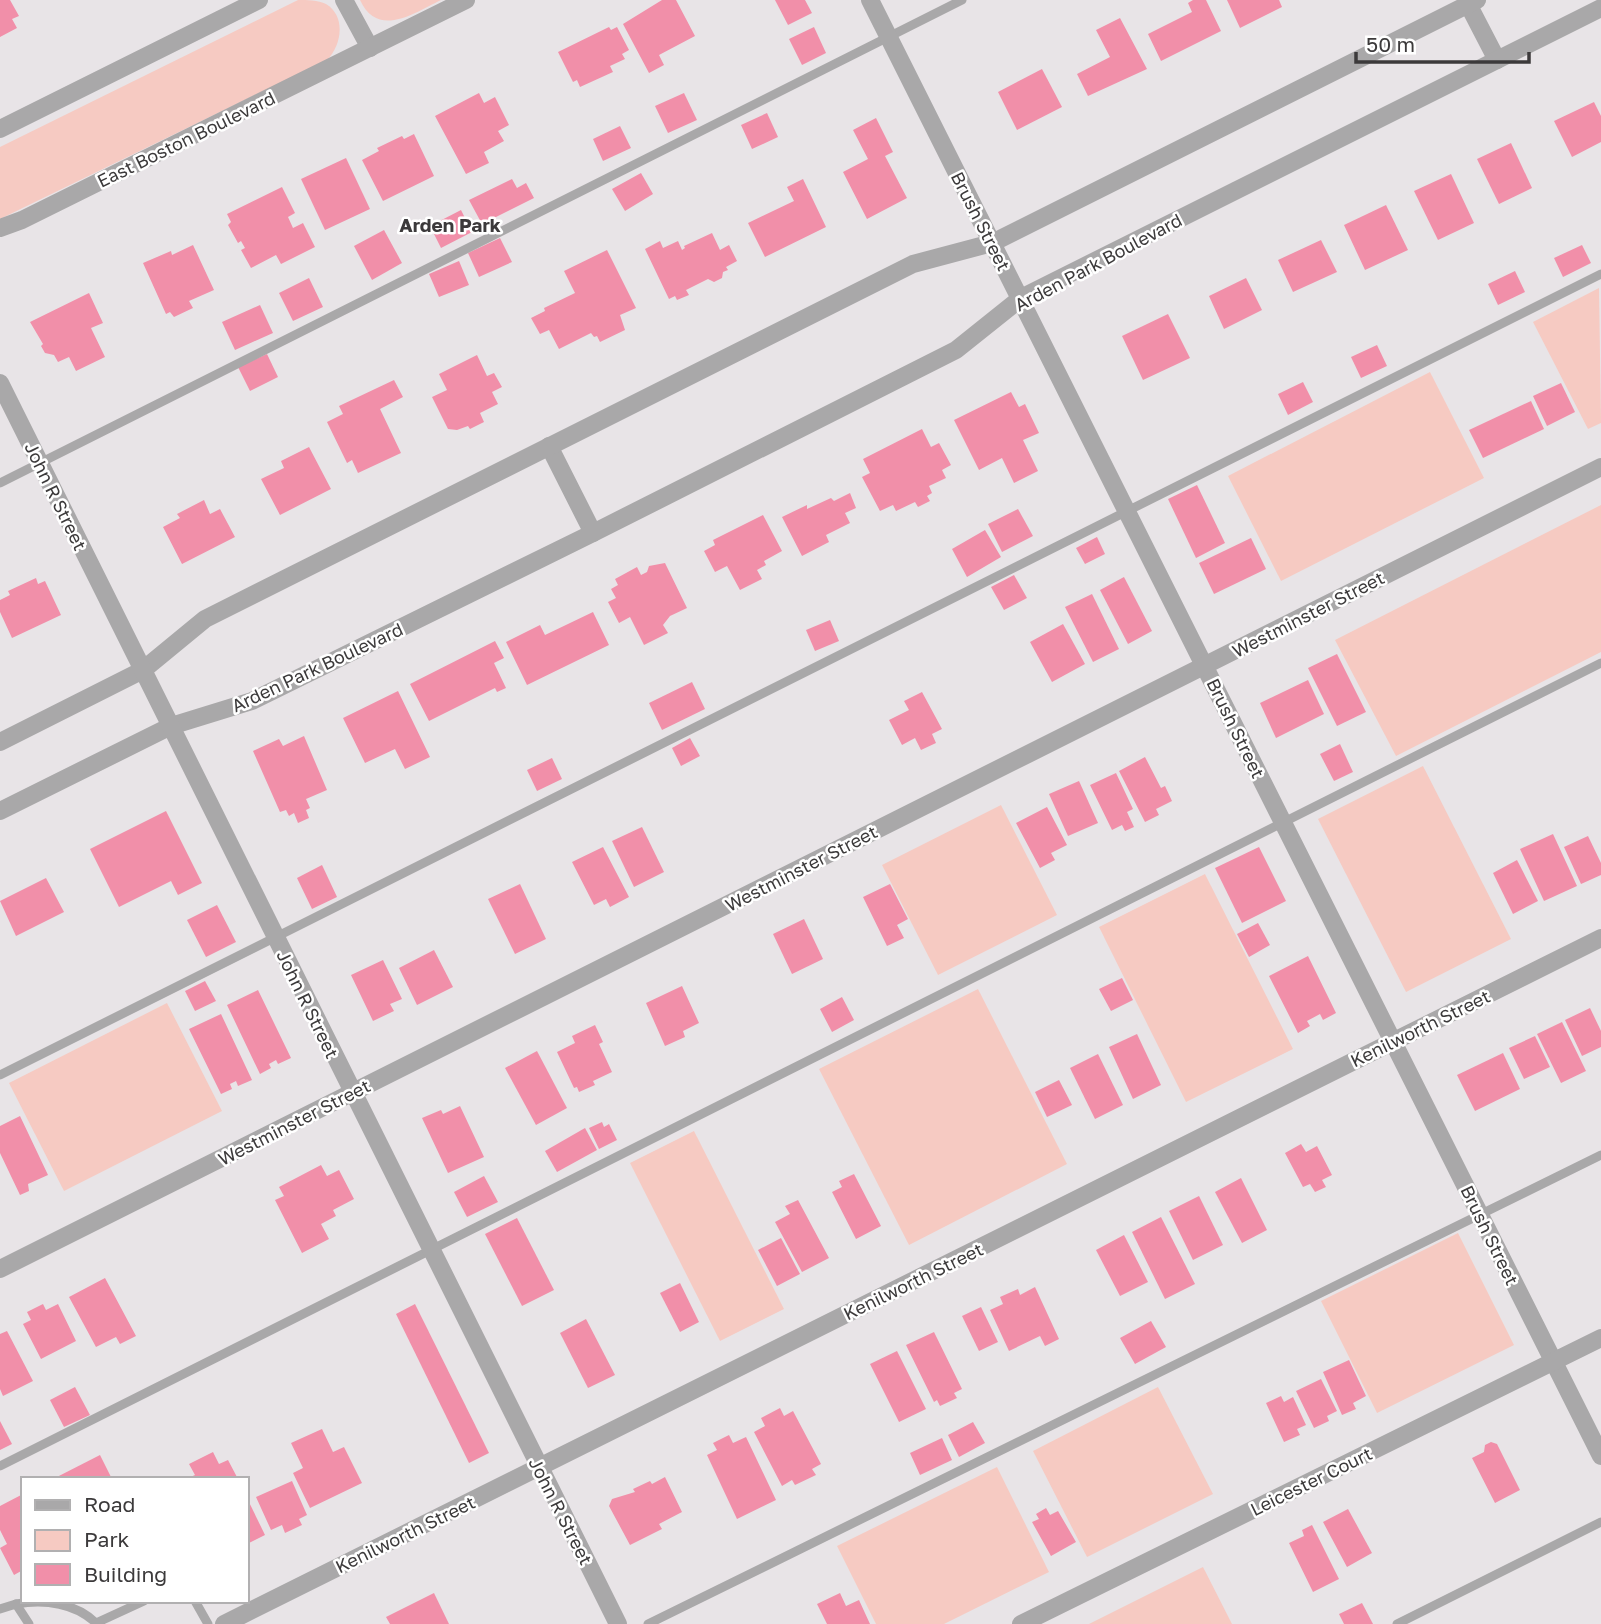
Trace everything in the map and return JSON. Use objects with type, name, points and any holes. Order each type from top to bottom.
[{"type":"street","points":[[0,129],[259,0]]},
{"type":"street","points":[[344,0],[370,48]]},
{"type":"street","name":"East Boston Boulevard","points":[[0,228],[22,220],[466,0]]},
{"type":"street","name":"Brush Street","points":[[870,0],[1601,1456]]},
{"type":"street","points":[[0,742],[143,670],[205,619],[549,446],[913,264],[992,243],[1472,2],[1497,60]]},
{"type":"street","name":"Arden Park Boulevard","points":[[0,811],[171,726],[252,701],[593,533],[956,350],[1021,298],[1601,8]]},
{"type":"street","name":"John R Street","points":[[0,383],[618,1624]]},
{"type":"street","points":[[549,446],[593,533]]},
{"type":"street","name":"Westminster Street","points":[[0,1269],[1601,467]]},
{"type":"street","name":"Kenilworth Street","points":[[224,1624],[1601,938]]},
{"type":"street","name":"Leicester Court","points":[[1021,1624],[1601,1338]]},
{"type":"lane","points":[[0,483],[962,0]]},
{"type":"lane","points":[[0,1075],[1601,274]]},
{"type":"lane","points":[[0,1466],[1601,663]]},
{"type":"lane","points":[[648,1624],[1601,1155]]},
{"type":"lane","points":[[1397,1624],[1601,1522]]},
{"type":"lane","points":[[0,1609],[25,1603]]},
{"type":"lane","points":[[54,1603],[80,1610],[97,1623],[140,1603]]},
{"type":"lane","points":[[196,1603],[208,1624]]},
{"type":"lane","points":[[16,1604],[29,1624]]},
{"type":"green space","points":[[298,0],[326,4],[337,16],[339,39],[327,60],[0,219],[0,147]]},
{"type":"green space","points":[[360,0],[441,0],[408,16],[386,21],[368,12]]},
{"type":"green space","points":[[1599,288],[1601,423],[1588,429],[1533,322]]},
{"type":"green space","points":[[1430,372],[1484,478],[1281,581],[1228,476]]},
{"type":"green space","points":[[1601,505],[1601,652],[1396,756],[1335,640]]},
{"type":"green space","points":[[1423,766],[1511,939],[1406,992],[1318,819]]},
{"type":"green space","points":[[1001,805],[1057,915],[938,975],[882,865]]},
{"type":"green space","points":[[1205,874],[1293,1049],[1186,1102],[1099,927]]},
{"type":"green space","points":[[978,989],[1067,1164],[909,1245],[819,1069]]},
{"type":"green space","points":[[167,1003],[222,1111],[64,1191],[9,1083]]},
{"type":"green space","points":[[694,1131],[784,1309],[720,1341],[630,1163]]},
{"type":"green space","points":[[1458,1233],[1514,1345],[1377,1413],[1321,1301]]},
{"type":"green space","points":[[1158,1387],[1213,1494],[1087,1557],[1033,1451]]},
{"type":"green space","points":[[997,1467],[1049,1572],[944,1624],[876,1624],[837,1546]]},
{"type":"green space","points":[[1203,1567],[1232,1624],[1089,1624]]},
{"type":"building","points":[[0,0],[10,0],[19,16],[12,19],[17,28],[0,37]]},
{"type":"building","points":[[662,0],[676,0],[695,36],[659,55],[664,65],[649,73],[623,24]]},
{"type":"building","points":[[775,0],[805,0],[812,13],[788,25]]},
{"type":"building","points":[[1193,0],[1206,0],[1221,31],[1161,61],[1148,34],[1192,12],[1188,3]]},
{"type":"building","points":[[1227,0],[1279,0],[1282,7],[1240,28]]},
{"type":"building","points":[[1120,18],[1147,69],[1088,96],[1077,74],[1110,57],[1096,30]]},
{"type":"building","points":[[609,27],[611,30],[617,27],[629,50],[622,54],[625,59],[610,66],[613,72],[580,87],[577,80],[573,82],[558,52]]},
{"type":"building","points":[[814,27],[826,53],[802,65],[789,39]]},
{"type":"building","points":[[1042,69],[1062,107],[1017,130],[998,92]]},
{"type":"building","points":[[479,93],[484,103],[495,97],[509,125],[498,131],[504,141],[484,152],[489,163],[466,174],[435,116]]},
{"type":"building","points":[[684,93],[697,120],[668,133],[655,106]]},
{"type":"building","points":[[1594,102],[1601,116],[1601,142],[1572,157],[1554,121]]},
{"type":"building","points":[[767,113],[778,137],[752,149],[741,125]]},
{"type":"building","points":[[876,118],[893,152],[885,156],[907,198],[867,219],[843,172],[868,159],[853,130]]},
{"type":"building","points":[[620,126],[631,148],[603,161],[593,139]]},
{"type":"building","points":[[414,134],[434,176],[383,201],[362,160],[379,151],[377,148],[402,136],[404,139]]},
{"type":"building","points":[[1511,143],[1532,188],[1499,204],[1477,159]]},
{"type":"building","points":[[346,158],[370,209],[325,230],[301,179]]},
{"type":"building","points":[[641,173],[653,194],[625,211],[612,189]]},
{"type":"building","points":[[1451,174],[1474,223],[1438,240],[1414,191]]},
{"type":"building","points":[[512,179],[517,188],[526,183],[534,198],[482,224],[469,200]]},
{"type":"building","points":[[803,179],[826,227],[765,257],[748,223],[794,201],[787,187]]},
{"type":"building","points":[[282,187],[295,213],[288,217],[293,228],[303,223],[315,247],[281,264],[276,255],[251,268],[241,250],[245,248],[241,241],[238,243],[228,225],[231,222],[227,214]]},
{"type":"building","points":[[1386,205],[1408,250],[1365,270],[1344,225]]},
{"type":"building","points":[[461,210],[472,232],[441,248],[430,226]]},
{"type":"building","points":[[384,230],[402,263],[372,280],[354,246]]},
{"type":"building","points":[[712,233],[720,250],[729,245],[737,261],[726,267],[728,270],[723,272],[722,278],[714,282],[708,279],[686,290],[689,295],[677,300],[675,296],[669,299],[645,249],[660,241],[663,248],[678,241],[682,250],[684,246]]},
{"type":"building","points":[[500,238],[512,262],[479,277],[468,253]]},
{"type":"building","points":[[1321,240],[1337,272],[1293,292],[1278,260]]},
{"type":"building","points":[[193,245],[214,290],[189,301],[193,308],[174,317],[170,312],[166,314],[143,263],[171,251],[172,255]]},
{"type":"building","points":[[1582,245],[1591,263],[1563,277],[1554,258]]},
{"type":"building","points":[[607,250],[636,308],[620,315],[625,330],[600,342],[597,336],[594,337],[591,333],[559,349],[549,330],[540,334],[531,318],[545,311],[544,308],[575,293],[564,271]]},
{"type":"building","points":[[459,261],[469,285],[439,297],[429,274]]},
{"type":"building","points":[[1515,271],[1525,292],[1498,305],[1488,284]]},
{"type":"building","points":[[309,278],[323,307],[293,321],[279,293]]},
{"type":"building","points":[[1246,278],[1262,310],[1224,329],[1209,296]]},
{"type":"building","points":[[89,293],[103,323],[91,328],[105,357],[76,371],[69,357],[58,362],[54,355],[45,353],[41,346],[43,344],[30,322]]},
{"type":"building","points":[[260,305],[273,333],[235,350],[222,322]]},
{"type":"building","points":[[1168,314],[1190,358],[1143,380],[1122,336]]},
{"type":"building","points":[[1377,345],[1387,366],[1361,378],[1351,357]]},
{"type":"building","points":[[267,354],[278,377],[250,391],[238,367]]},
{"type":"building","points":[[477,355],[487,376],[494,373],[502,387],[492,392],[498,404],[480,413],[484,422],[470,429],[468,426],[457,430],[448,429],[432,397],[447,390],[439,374]]},
{"type":"building","points":[[394,380],[403,397],[380,409],[401,453],[358,473],[352,460],[347,463],[327,422],[343,414],[339,406]]},
{"type":"building","points":[[1303,382],[1313,402],[1288,415],[1278,394]]},
{"type":"building","points":[[1561,383],[1575,412],[1547,426],[1533,396]]},
{"type":"building","points":[[1011,392],[1019,407],[1025,404],[1039,433],[1023,440],[1038,471],[1014,483],[1002,458],[979,470],[954,420]]},
{"type":"building","points":[[1531,401],[1544,429],[1483,458],[1469,430]]},
{"type":"building","points":[[922,429],[931,447],[939,443],[951,465],[942,470],[946,478],[929,486],[932,493],[927,496],[930,501],[918,507],[915,502],[896,511],[893,505],[880,511],[862,477],[870,473],[863,459]]},
{"type":"building","points":[[309,447],[331,489],[280,515],[261,479],[284,468],[281,461]]},
{"type":"building","points":[[1197,485],[1225,543],[1196,558],[1168,499]]},
{"type":"building","points":[[850,493],[856,508],[845,513],[850,523],[826,535],[829,542],[802,556],[782,517],[807,505],[807,509]]},
{"type":"building","points":[[204,500],[210,514],[220,509],[235,537],[182,564],[163,527],[180,518],[177,514]]},
{"type":"building","points":[[1018,509],[1033,536],[1002,552],[988,524]]},
{"type":"building","points":[[763,515],[782,551],[764,561],[766,565],[757,570],[762,579],[740,590],[727,566],[715,572],[704,551],[715,545],[713,540]]},
{"type":"building","points":[[985,530],[1001,557],[967,577],[952,549]]},
{"type":"building","points":[[1097,537],[1105,554],[1085,564],[1076,548]]},
{"type":"building","points":[[1251,538],[1266,569],[1214,594],[1199,563]]},
{"type":"building","points":[[665,563],[687,608],[670,616],[663,625],[668,633],[644,645],[630,617],[619,623],[608,602],[616,598],[611,589],[618,585],[615,579],[637,567],[641,575],[647,572],[649,566]]},
{"type":"building","points":[[1014,575],[1027,598],[1004,610],[991,587]]},
{"type":"building","points":[[1124,577],[1152,631],[1128,644],[1100,590]]},
{"type":"building","points":[[36,578],[38,584],[45,581],[61,615],[12,638],[0,612],[0,600],[10,595],[8,591]]},
{"type":"building","points":[[1092,594],[1119,649],[1093,662],[1065,607]]},
{"type":"building","points":[[593,612],[609,645],[527,685],[506,642],[540,625],[545,635]]},
{"type":"building","points":[[830,620],[839,641],[815,651],[806,630]]},
{"type":"building","points":[[1063,624],[1085,664],[1052,682],[1030,642]]},
{"type":"building","points":[[495,641],[504,658],[494,663],[506,688],[497,692],[495,688],[429,721],[410,684]]},
{"type":"building","points":[[1337,654],[1366,712],[1337,726],[1308,668]]},
{"type":"building","points":[[1308,680],[1324,714],[1276,738],[1260,703]]},
{"type":"building","points":[[692,682],[705,709],[662,730],[649,703]]},
{"type":"building","points":[[398,691],[430,757],[405,769],[395,749],[365,763],[343,718]]},
{"type":"building","points":[[922,692],[942,729],[932,734],[936,743],[921,750],[915,738],[902,745],[889,720],[909,710],[904,701]]},
{"type":"building","points":[[304,736],[327,790],[306,799],[310,808],[306,810],[309,818],[298,823],[294,813],[289,816],[286,810],[280,812],[253,751],[279,739],[283,746]]},
{"type":"building","points":[[690,738],[700,756],[681,766],[672,748]]},
{"type":"building","points":[[1340,744],[1353,772],[1334,781],[1320,754]]},
{"type":"building","points":[[1145,757],[1161,788],[1165,786],[1172,801],[1156,809],[1159,815],[1145,822],[1119,771]]},
{"type":"building","points":[[552,758],[562,779],[537,791],[527,770]]},
{"type":"building","points":[[1116,773],[1133,809],[1127,812],[1134,827],[1125,831],[1122,825],[1112,830],[1090,785]]},
{"type":"building","points":[[1079,781],[1098,823],[1068,836],[1049,794]]},
{"type":"building","points":[[1047,807],[1067,845],[1051,853],[1055,860],[1040,868],[1016,823]]},
{"type":"building","points":[[166,811],[202,883],[178,895],[171,881],[119,907],[90,849]]},
{"type":"building","points":[[642,827],[664,872],[634,887],[612,841]]},
{"type":"building","points":[[1553,834],[1577,886],[1544,901],[1520,849]]},
{"type":"building","points":[[1588,836],[1601,863],[1601,875],[1581,884],[1564,847]]},
{"type":"building","points":[[603,847],[629,897],[610,907],[606,899],[594,905],[572,862]]},
{"type":"building","points":[[1259,847],[1286,901],[1242,923],[1215,868]]},
{"type":"building","points":[[1517,860],[1538,901],[1513,914],[1493,873]]},
{"type":"building","points":[[322,865],[337,897],[312,909],[297,878]]},
{"type":"building","points":[[46,878],[64,912],[16,936],[0,901]]},
{"type":"building","points":[[520,884],[546,939],[515,954],[488,899]]},
{"type":"building","points":[[890,884],[908,919],[897,925],[904,938],[887,946],[863,897]]},
{"type":"building","points":[[217,905],[236,942],[206,957],[187,920]]},
{"type":"building","points":[[804,919],[823,959],[792,974],[773,934]]},
{"type":"building","points":[[1258,923],[1270,945],[1249,957],[1237,934]]},
{"type":"building","points":[[434,950],[453,987],[417,1005],[399,968]]},
{"type":"building","points":[[1308,956],[1336,1013],[1323,1020],[1320,1014],[1307,1021],[1310,1026],[1298,1033],[1269,976]]},
{"type":"building","points":[[383,960],[402,999],[390,1004],[394,1011],[373,1021],[351,975]]},
{"type":"building","points":[[1122,978],[1133,1000],[1111,1011],[1099,989]]},
{"type":"building","points":[[205,981],[216,1001],[195,1011],[185,991]]},
{"type":"building","points":[[682,986],[699,1023],[683,1031],[685,1037],[665,1046],[646,1003]]},
{"type":"building","points":[[258,990],[291,1058],[278,1064],[276,1060],[269,1064],[271,1068],[260,1074],[227,1005]]},
{"type":"building","points":[[842,997],[854,1020],[832,1032],[820,1009]]},
{"type":"building","points":[[1590,1008],[1601,1031],[1601,1047],[1582,1056],[1565,1020]]},
{"type":"building","points":[[221,1014],[252,1080],[238,1086],[236,1081],[230,1084],[232,1089],[221,1094],[189,1029]]},
{"type":"building","points":[[1562,1022],[1586,1071],[1561,1083],[1537,1034]]},
{"type":"building","points":[[595,1025],[603,1042],[599,1044],[612,1072],[593,1081],[595,1085],[579,1092],[577,1087],[574,1088],[557,1052],[575,1043],[572,1036]]},
{"type":"building","points":[[1137,1034],[1161,1085],[1133,1099],[1109,1047]]},
{"type":"building","points":[[1535,1036],[1550,1067],[1524,1079],[1509,1048]]},
{"type":"building","points":[[537,1051],[567,1108],[536,1125],[505,1068]]},
{"type":"building","points":[[1503,1053],[1520,1089],[1475,1111],[1457,1075]]},
{"type":"building","points":[[1098,1054],[1123,1105],[1095,1119],[1070,1068]]},
{"type":"building","points":[[1059,1080],[1072,1105],[1047,1117],[1035,1092]]},
{"type":"building","points":[[460,1106],[484,1157],[448,1173],[422,1118],[441,1110],[443,1114]]},
{"type":"building","points":[[20,1116],[48,1175],[28,1184],[29,1191],[20,1195],[0,1153],[0,1126]]},
{"type":"building","points":[[602,1122],[604,1127],[609,1124],[617,1140],[599,1149],[589,1128]]},
{"type":"building","points":[[585,1128],[597,1150],[557,1172],[545,1151]]},
{"type":"building","points":[[1301,1144],[1306,1152],[1317,1146],[1332,1175],[1322,1180],[1326,1187],[1315,1192],[1310,1184],[1303,1187],[1285,1153]]},
{"type":"building","points":[[321,1165],[327,1176],[339,1170],[354,1199],[333,1210],[336,1216],[321,1224],[329,1239],[302,1253],[275,1200],[284,1196],[279,1187]]},
{"type":"building","points":[[854,1174],[881,1226],[856,1239],[832,1192],[842,1187],[839,1181]]},
{"type":"building","points":[[484,1176],[498,1202],[467,1217],[454,1192]]},
{"type":"building","points":[[1241,1178],[1267,1230],[1242,1243],[1215,1192]]},
{"type":"building","points":[[1199,1196],[1223,1245],[1193,1260],[1169,1211]]},
{"type":"building","points":[[798,1200],[829,1258],[802,1272],[775,1222],[790,1214],[785,1206]]},
{"type":"building","points":[[1161,1217],[1195,1284],[1165,1299],[1132,1232]]},
{"type":"building","points":[[517,1218],[554,1290],[522,1306],[485,1234]]},
{"type":"building","points":[[1124,1235],[1148,1282],[1120,1296],[1096,1250]]},
{"type":"building","points":[[781,1238],[800,1274],[777,1286],[758,1250]]},
{"type":"building","points":[[105,1278],[136,1336],[120,1344],[116,1337],[96,1347],[69,1297]]},
{"type":"building","points":[[680,1283],[699,1322],[680,1332],[660,1293]]},
{"type":"building","points":[[1035,1287],[1059,1339],[1045,1346],[1040,1336],[1009,1351],[990,1310],[1003,1304],[1000,1297],[1018,1289],[1020,1295]]},
{"type":"building","points":[[43,1304],[46,1310],[58,1304],[76,1341],[41,1359],[23,1324],[31,1320],[27,1312]]},
{"type":"building","points":[[415,1304],[489,1453],[469,1463],[396,1314]]},
{"type":"building","points":[[981,1307],[998,1342],[979,1351],[962,1316]]},
{"type":"building","points":[[586,1319],[615,1375],[588,1388],[560,1333]]},
{"type":"building","points":[[1151,1321],[1166,1347],[1135,1364],[1120,1338]]},
{"type":"building","points":[[7,1331],[33,1381],[3,1396],[0,1389],[0,1334]]},
{"type":"building","points":[[934,1332],[962,1389],[954,1393],[957,1398],[940,1406],[937,1400],[934,1402],[906,1345]]},
{"type":"building","points":[[897,1351],[926,1409],[899,1422],[870,1364]]},
{"type":"building","points":[[1349,1360],[1366,1396],[1353,1403],[1356,1409],[1342,1415],[1323,1372]]},
{"type":"building","points":[[1321,1379],[1337,1411],[1327,1416],[1329,1421],[1314,1428],[1296,1391]]},
{"type":"building","points":[[75,1387],[90,1415],[64,1427],[50,1400]]},
{"type":"building","points":[[1281,1396],[1284,1402],[1293,1397],[1306,1425],[1297,1429],[1300,1435],[1284,1442],[1266,1403]]},
{"type":"building","points":[[780,1408],[784,1416],[793,1411],[821,1464],[812,1469],[816,1475],[795,1485],[792,1480],[782,1486],[754,1432],[765,1426],[761,1418]]},
{"type":"building","points":[[0,1421],[12,1444],[0,1450]]},
{"type":"building","points":[[973,1422],[985,1443],[959,1457],[948,1435]]},
{"type":"building","points":[[322,1429],[333,1452],[344,1447],[362,1483],[310,1508],[293,1473],[303,1468],[291,1443]]},
{"type":"building","points":[[729,1435],[733,1443],[746,1437],[776,1500],[737,1519],[707,1455],[717,1450],[713,1443]]},
{"type":"building","points":[[942,1438],[952,1460],[920,1475],[910,1453]]},
{"type":"building","points":[[1491,1442],[1497,1444],[1520,1490],[1495,1503],[1472,1458],[1484,1452],[1485,1445]]},
{"type":"building","points":[[213,1452],[219,1464],[228,1460],[237,1477],[190,1477],[195,1475],[189,1464]]},
{"type":"building","points":[[100,1455],[111,1477],[57,1477]]},
{"type":"building","points":[[665,1477],[682,1512],[659,1524],[662,1529],[630,1545],[609,1506],[612,1499],[635,1492],[633,1489]]},
{"type":"building","points":[[292,1481],[307,1515],[299,1519],[302,1525],[285,1533],[282,1525],[271,1530],[256,1497]]},
{"type":"building","points":[[21,1495],[21,1571],[14,1575],[0,1548],[7,1544],[0,1530],[0,1506]]},
{"type":"building","points":[[248,1500],[265,1535],[248,1544]]},
{"type":"building","points":[[1046,1508],[1050,1515],[1058,1511],[1076,1542],[1051,1556],[1032,1522],[1039,1519],[1036,1514]]},
{"type":"building","points":[[1348,1509],[1372,1553],[1347,1567],[1323,1522]]},
{"type":"building","points":[[1312,1525],[1339,1579],[1313,1592],[1289,1543],[1304,1536],[1302,1530]]},
{"type":"building","points":[[434,1593],[449,1624],[390,1624],[386,1617]]},
{"type":"building","points":[[840,1593],[846,1606],[859,1600],[870,1624],[827,1624],[817,1604]]},
{"type":"building","points":[[1362,1603],[1373,1624],[1344,1624],[1339,1614]]},
{"type":"district","name":"Arden Park","points":[[450,224]]}]
